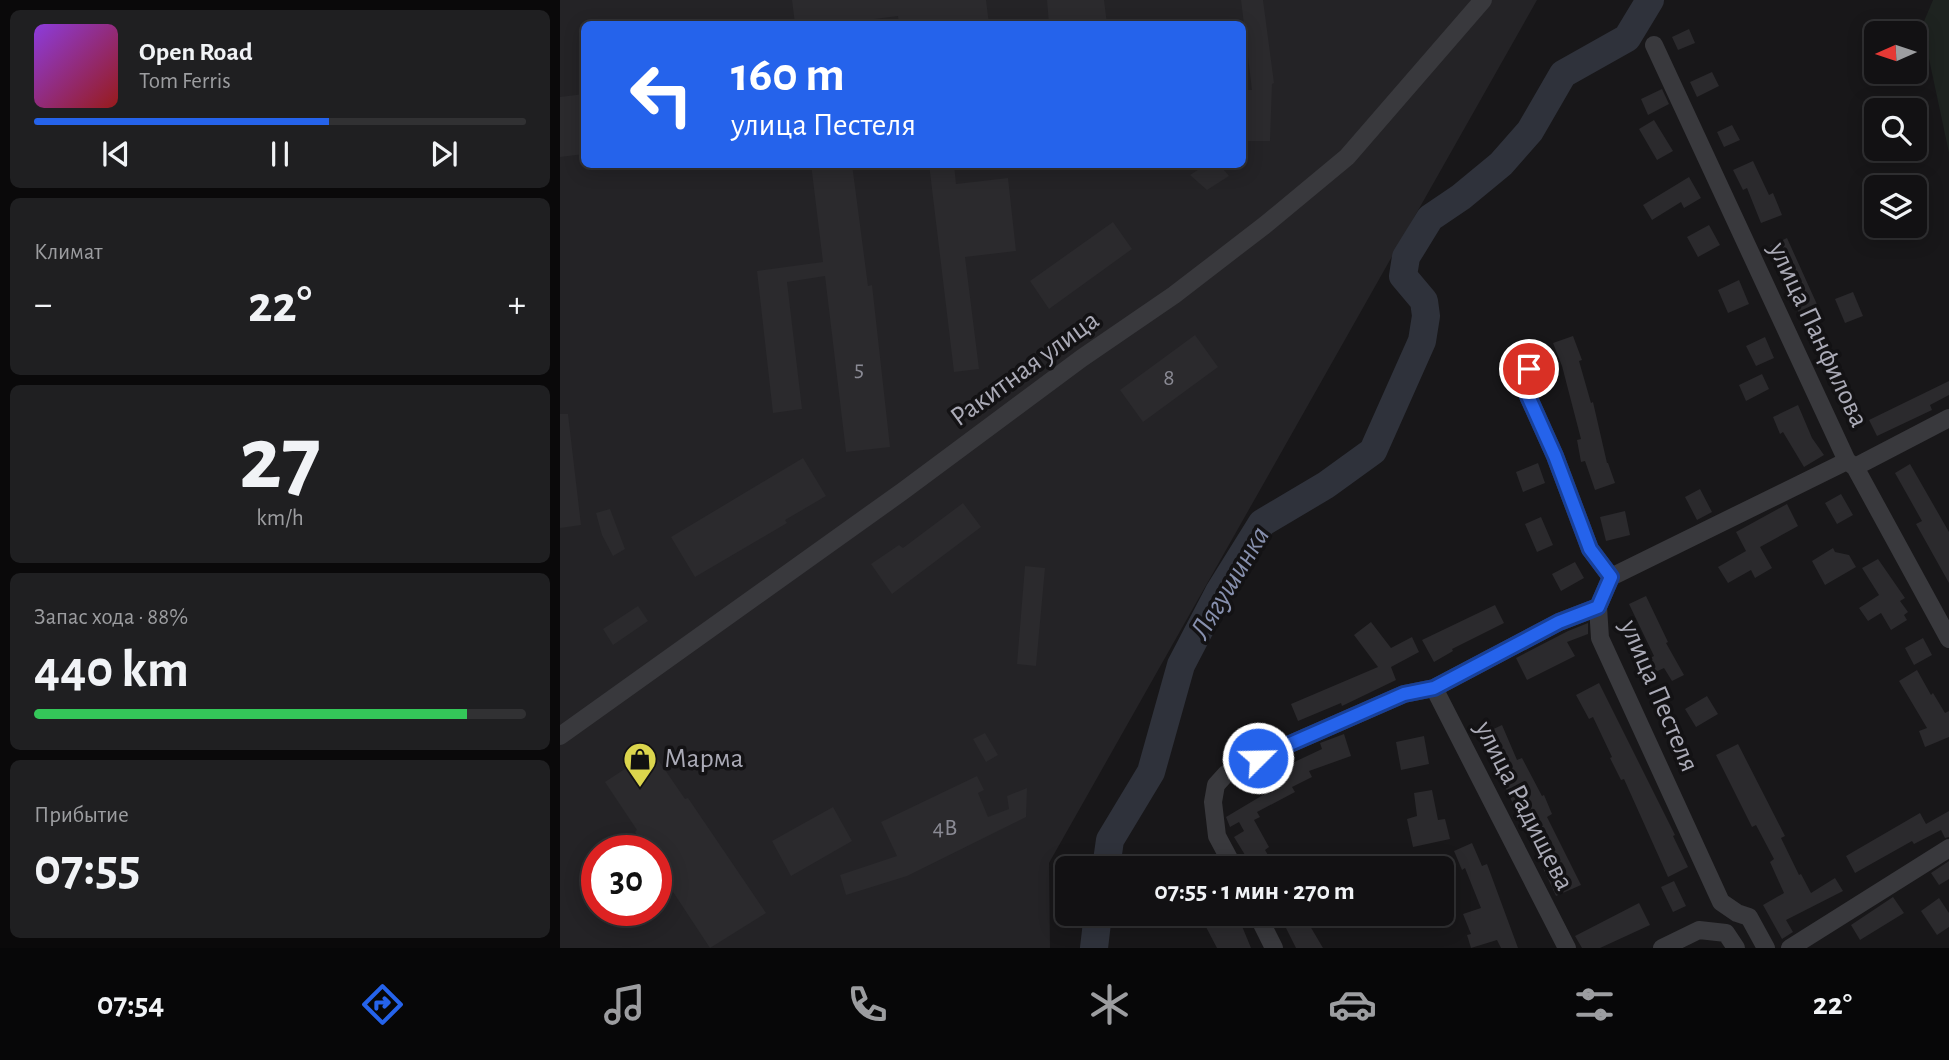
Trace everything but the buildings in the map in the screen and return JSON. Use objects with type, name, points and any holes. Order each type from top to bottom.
[{"type":"street","name":"Ракитная улица","points":[[560,736],[881,507],[1082,358],[1174,295],[1273,219],[1347,158],[1483,0]]},
{"type":"street","name":"улица Панфилова","points":[[1654,45],[1851,464],[1949,639]]},
{"type":"street","points":[[1529,369],[1528,396],[1555,456],[1590,549],[1611,577],[1949,418]]},
{"type":"street","name":"улица Пестеля","points":[[1611,577],[1598,607],[1601,638],[1729,923],[1749,917],[1766,948]]},
{"type":"street","points":[[1228,856],[1217,836],[1213,803],[1216,785],[1226,774],[1404,694],[1434,688],[1559,622],[1598,607]]},
{"type":"street","name":"улица Радищева","points":[[1434,688],[1567,948]]},
{"type":"street","points":[[1790,948],[1949,848]]},
{"type":"street","points":[[1662,948],[1699,930],[1729,923]]},
{"type":"street","points":[[1263,926],[1274,948]]},
{"type":"shaded area","points":[[560,0],[1537,0],[1049,863],[1050,948],[560,948]]},
{"type":"shaded area","points":[[1933,0],[1949,0],[1949,153],[1927,50],[1927,21],[1924,21]]},
{"type":"waterway","name":"Лягушинка","points":[[1108,856],[1110,840],[1151,772],[1181,665],[1219,592],[1262,523],[1326,485],[1373,451],[1422,341],[1426,316],[1424,301],[1403,276],[1406,257],[1430,218],[1501,164],[1530,131],[1563,74],[1627,38],[1650,0]]},
{"type":"waterway","name":"Лягушинка","points":[[1094,948],[1097,926]]},
{"type":"place","name":"Марма","points":[[640,789]]},
{"type":"route","points":[[1258,758],[1404,694],[1434,688],[1559,622],[1598,607],[1611,577],[1590,549],[1555,456],[1528,396],[1529,369]]}]
